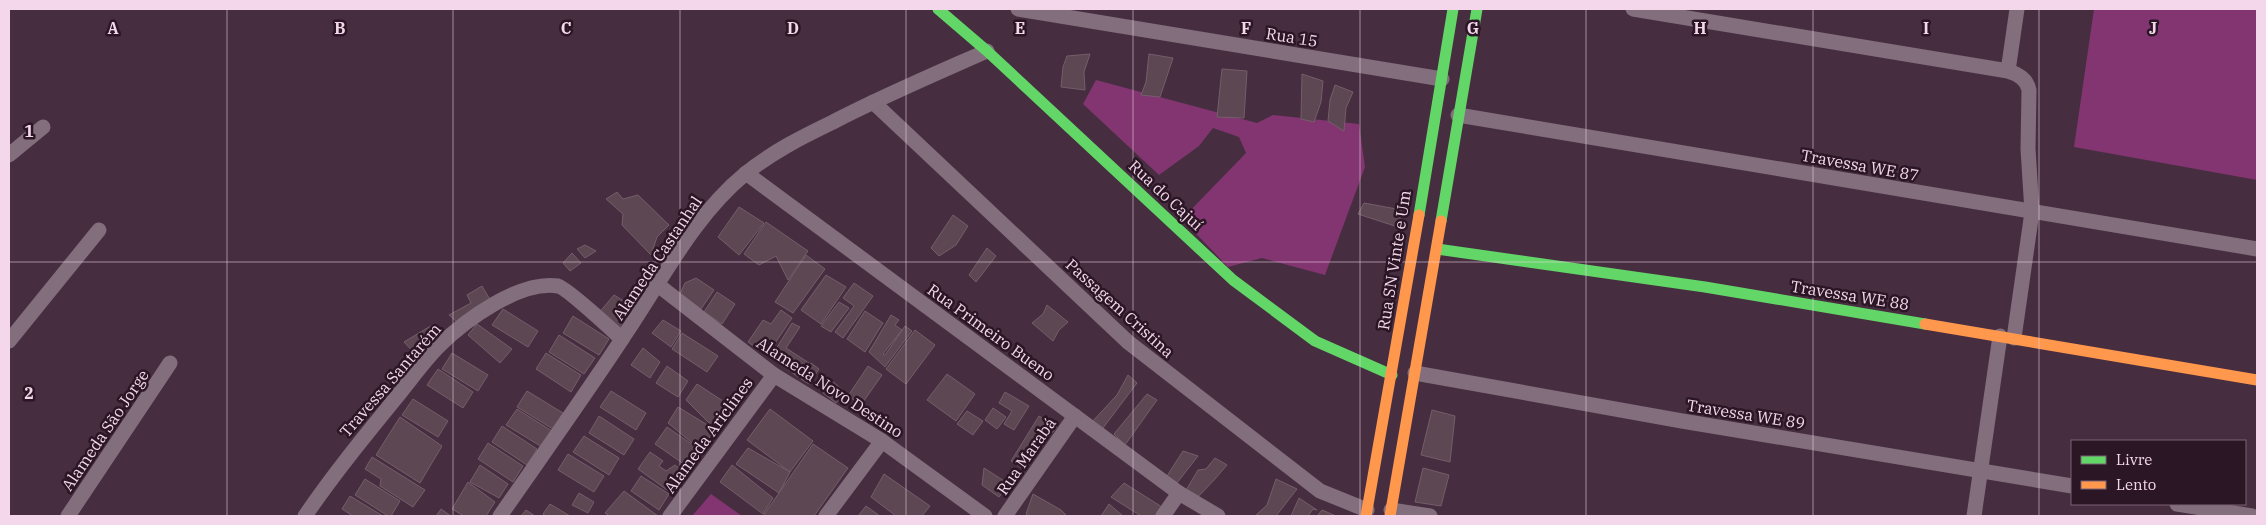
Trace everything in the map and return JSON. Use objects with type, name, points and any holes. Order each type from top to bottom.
[{"type":"street","name":"Rua do Cajuí","points":[[938,9],[987,51],[1233,280],[1315,340],[1392,375]]},
{"type":"street","name":"Rua 15","points":[[1018,9],[1442,79]]},
{"type":"street","name":"Rua SN Vinte e Um","points":[[1367,513],[1453,9]]},
{"type":"street","points":[[1430,516],[1390,513],[1477,9]]},
{"type":"street","points":[[1633,9],[2008,71],[2022,78],[2029,86],[2028,148],[2032,212],[1981,471],[1974,516]]},
{"type":"street","points":[[2008,71],[2018,9]]},
{"type":"street","points":[[1449,34],[1472,37]]},
{"type":"street","name":"Alameda Castanhal","points":[[500,516],[622,339],[677,254],[713,205],[746,173],[771,155],[802,137],[873,102],[987,51]]},
{"type":"street","name":"Passagem Cristina","points":[[873,102],[1128,342],[1320,491],[1367,513]]},
{"type":"street","name":"Travessa WE 87","points":[[1458,115],[2257,249]]},
{"type":"street","points":[[9,156],[43,127]]},
{"type":"street","name":"Rua Primeiro Bueno","points":[[746,173],[1179,493],[1218,516]]},
{"type":"street","points":[[9,341],[99,230]]},
{"type":"street","name":"Travessa WE 88","points":[[1437,249],[1705,287],[2257,380]]},
{"type":"street","name":"Travessa Santarém","points":[[305,516],[333,474],[438,347],[460,327],[495,304],[526,289],[542,285],[561,286],[622,339]]},
{"type":"street","name":"Alameda Novo Destino","points":[[658,285],[774,375],[882,441],[985,516]]},
{"type":"street","name":"Alameda São Jorge","points":[[68,516],[170,363]]},
{"type":"street","name":"Travessa WE 89","points":[[1415,373],[1682,421],[2071,486]]},
{"type":"street","name":"Alameda Ariclines","points":[[670,516],[774,375]]},
{"type":"street","name":"Rua Marabá","points":[[1005,516],[1075,416]]},
{"type":"street","points":[[826,516],[882,441]]},
{"type":"street","points":[[1163,516],[1179,493]]},
{"type":"street","points":[[2183,505],[2252,516]]},
{"type":"shaded area","points":[[2094,9],[2257,9],[2257,180],[2074,147]]},
{"type":"shaded area","points":[[1096,80],[1257,123],[1273,115],[1359,124],[1365,167],[1325,275],[1262,258],[1228,267],[1182,219],[1246,153],[1239,137],[1213,128],[1199,146],[1159,175],[1083,104]]},
{"type":"shaded area","points":[[711,494],[742,516],[692,516]]},
{"type":"building","points":[[1090,54],[1084,72],[1085,90],[1061,87],[1063,67],[1067,56]]},
{"type":"building","points":[[1149,54],[1173,58],[1160,97],[1141,95],[1146,82]]},
{"type":"building","points":[[1222,69],[1247,71],[1244,118],[1217,117]]},
{"type":"building","points":[[1302,74],[1323,81],[1321,102],[1314,122],[1301,119]]},
{"type":"building","points":[[1335,85],[1353,92],[1346,108],[1344,131],[1328,121],[1330,100]]},
{"type":"building","points":[[617,192],[623,199],[638,195],[669,225],[657,237],[651,255],[622,225],[623,214],[606,199]]},
{"type":"building","points":[[1364,203],[1402,210],[1398,227],[1358,214]]},
{"type":"building","points":[[739,207],[764,223],[739,255],[718,237]]},
{"type":"building","points":[[953,215],[968,226],[956,245],[939,256],[931,248]]},
{"type":"building","points":[[766,222],[808,251],[788,280],[776,256],[759,265],[744,254]]},
{"type":"building","points":[[585,245],[596,251],[585,258],[577,249]]},
{"type":"building","points":[[987,248],[996,256],[976,282],[969,275]]},
{"type":"building","points":[[572,253],[581,263],[570,271],[563,263]]},
{"type":"building","points":[[806,255],[825,269],[793,313],[775,302]]},
{"type":"building","points":[[826,275],[846,287],[821,324],[801,310]]},
{"type":"building","points":[[696,278],[714,290],[701,309],[680,294],[685,283]]},
{"type":"building","points":[[854,283],[873,296],[843,338],[835,332],[854,306],[843,298]]},
{"type":"building","points":[[482,286],[492,303],[457,322],[449,315],[471,303],[467,295]]},
{"type":"building","points":[[717,292],[735,304],[722,324],[704,312]]},
{"type":"building","points":[[614,295],[638,310],[623,331],[598,314]]},
{"type":"building","points":[[839,302],[849,308],[831,332],[821,326]]},
{"type":"building","points":[[1047,305],[1068,322],[1059,330],[1053,341],[1032,323],[1043,314]]},
{"type":"building","points":[[503,309],[538,331],[528,347],[492,325]]},
{"type":"building","points":[[781,310],[792,318],[767,355],[748,342],[763,320],[771,324]]},
{"type":"building","points":[[865,311],[883,323],[865,352],[847,339]]},
{"type":"building","points":[[891,315],[899,320],[895,325],[902,330],[883,354],[885,355],[905,326],[912,331],[885,367],[869,352]]},
{"type":"building","points":[[573,316],[609,339],[599,355],[563,333]]},
{"type":"building","points":[[663,320],[681,331],[671,347],[652,333]]},
{"type":"building","points":[[792,323],[800,327],[786,348],[809,363],[798,377],[771,357]]},
{"type":"building","points":[[434,324],[445,336],[417,356],[404,342]]},
{"type":"building","points":[[477,324],[512,349],[500,363],[468,335]]},
{"type":"building","points":[[915,330],[935,345],[906,384],[886,369]]},
{"type":"building","points":[[682,333],[718,356],[707,372],[672,349]]},
{"type":"building","points":[[559,335],[595,358],[584,374],[549,352]]},
{"type":"building","points":[[643,348],[660,362],[650,378],[631,365]]},
{"type":"building","points":[[452,353],[488,375],[478,391],[442,369]]},
{"type":"building","points":[[546,353],[581,375],[571,392],[536,369]]},
{"type":"building","points":[[811,363],[819,369],[809,384],[801,379]]},
{"type":"building","points":[[667,366],[688,381],[678,397],[656,383]]},
{"type":"building","points":[[868,366],[882,375],[861,405],[848,396]]},
{"type":"building","points":[[438,369],[473,392],[463,408],[427,385]]},
{"type":"building","points":[[947,374],[975,394],[956,421],[927,400]]},
{"type":"building","points":[[1128,375],[1137,383],[1100,432],[1091,423],[1117,395]]},
{"type":"building","points":[[832,381],[845,392],[836,403],[823,393]]},
{"type":"building","points":[[697,384],[732,407],[717,431],[686,400]]},
{"type":"building","points":[[527,391],[563,413],[553,429],[517,407]]},
{"type":"building","points":[[611,391],[646,413],[636,430],[600,407]]},
{"type":"building","points":[[1005,392],[1029,406],[1014,430],[1004,424],[1012,411],[999,403]]},
{"type":"building","points":[[1147,394],[1157,400],[1125,445],[1114,434]]},
{"type":"building","points":[[413,399],[448,421],[438,437],[402,415]]},
{"type":"building","points":[[678,407],[714,429],[702,451],[668,423]]},
{"type":"building","points":[[993,408],[1006,417],[997,429],[985,420]]},
{"type":"building","points":[[517,409],[552,431],[542,447],[506,425]]},
{"type":"building","points":[[770,409],[813,441],[790,472],[747,440]]},
{"type":"building","points":[[1432,410],[1455,416],[1450,462],[1421,455]]},
{"type":"building","points":[[967,411],[983,421],[973,435],[957,424]]},
{"type":"building","points":[[599,416],[634,439],[624,455],[589,433]]},
{"type":"building","points":[[1039,416],[1057,427],[1023,469],[1011,461]]},
{"type":"building","points":[[400,417],[442,446],[420,483],[376,455]]},
{"type":"building","points":[[502,426],[537,449],[527,465],[492,442]]},
{"type":"building","points":[[667,427],[703,452],[691,469],[655,444]]},
{"type":"building","points":[[584,436],[619,458],[609,475],[573,452]]},
{"type":"building","points":[[488,443],[523,466],[513,482],[478,459]]},
{"type":"building","points":[[813,444],[848,468],[814,516],[763,516]]},
{"type":"building","points":[[748,448],[790,472],[779,493],[736,464]]},
{"type":"building","points":[[1183,451],[1198,456],[1177,483],[1167,476]]},
{"type":"building","points":[[650,452],[663,461],[659,466],[666,471],[675,465],[688,475],[674,495],[638,469]]},
{"type":"building","points":[[568,454],[604,476],[594,492],[558,470]]},
{"type":"building","points":[[372,457],[425,490],[413,507],[380,486],[381,479],[365,469]]},
{"type":"building","points":[[1215,458],[1227,465],[1215,479],[1196,499],[1185,492],[1198,470],[1206,469]]},
{"type":"building","points":[[480,465],[508,484],[499,498],[470,482]]},
{"type":"building","points":[[732,465],[773,498],[763,514],[720,482]]},
{"type":"building","points":[[984,468],[1009,484],[999,497],[982,485]]},
{"type":"building","points":[[1423,468],[1449,475],[1441,506],[1415,502]]},
{"type":"building","points":[[884,474],[930,506],[922,516],[896,516],[871,497]]},
{"type":"building","points":[[641,476],[669,494],[659,510],[631,491]]},
{"type":"building","points":[[365,479],[400,501],[391,516],[388,516],[355,495]]},
{"type":"building","points":[[1276,479],[1297,489],[1276,516],[1255,516],[1267,505]]},
{"type":"building","points":[[468,482],[495,502],[486,516],[464,516],[452,509]]},
{"type":"building","points":[[1124,483],[1162,507],[1155,516],[1141,516],[1111,497]]},
{"type":"building","points":[[624,491],[658,516],[610,516],[605,513]]},
{"type":"building","points":[[579,493],[594,502],[588,513],[572,505]]},
{"type":"building","points":[[1033,494],[1061,510],[1067,516],[1029,516],[1026,514]]},
{"type":"building","points":[[350,496],[383,516],[353,516],[342,509]]},
{"type":"building","points":[[1299,498],[1317,510],[1313,509],[1308,516],[1291,516]]},
{"type":"building","points":[[550,504],[570,516],[546,516],[543,514]]},
{"type":"building","points":[[1109,504],[1123,516],[1101,516]]},
{"type":"building","points":[[866,506],[880,516],[858,516]]},
{"type":"building","points":[[441,509],[451,516],[436,516]]},
{"type":"building","points":[[526,510],[535,516],[521,516]]},
{"type":"building","points":[[1322,510],[1336,516],[1317,516]]},
{"type":"traffic: fast","points":[[938,9],[987,51],[1233,280],[1315,341],[1392,375]]},
{"type":"traffic: fast","points":[[1419,215],[1453,9]]},
{"type":"traffic: fast","points":[[1441,221],[1477,9]]},
{"type":"traffic: fast","points":[[1437,249],[1705,287],[1925,324]]},
{"type":"traffic: slow","points":[[1366,516],[1419,215]]},
{"type":"traffic: slow","points":[[1390,516],[1441,221]]},
{"type":"traffic: slow","points":[[1925,324],[2257,380]]}]
